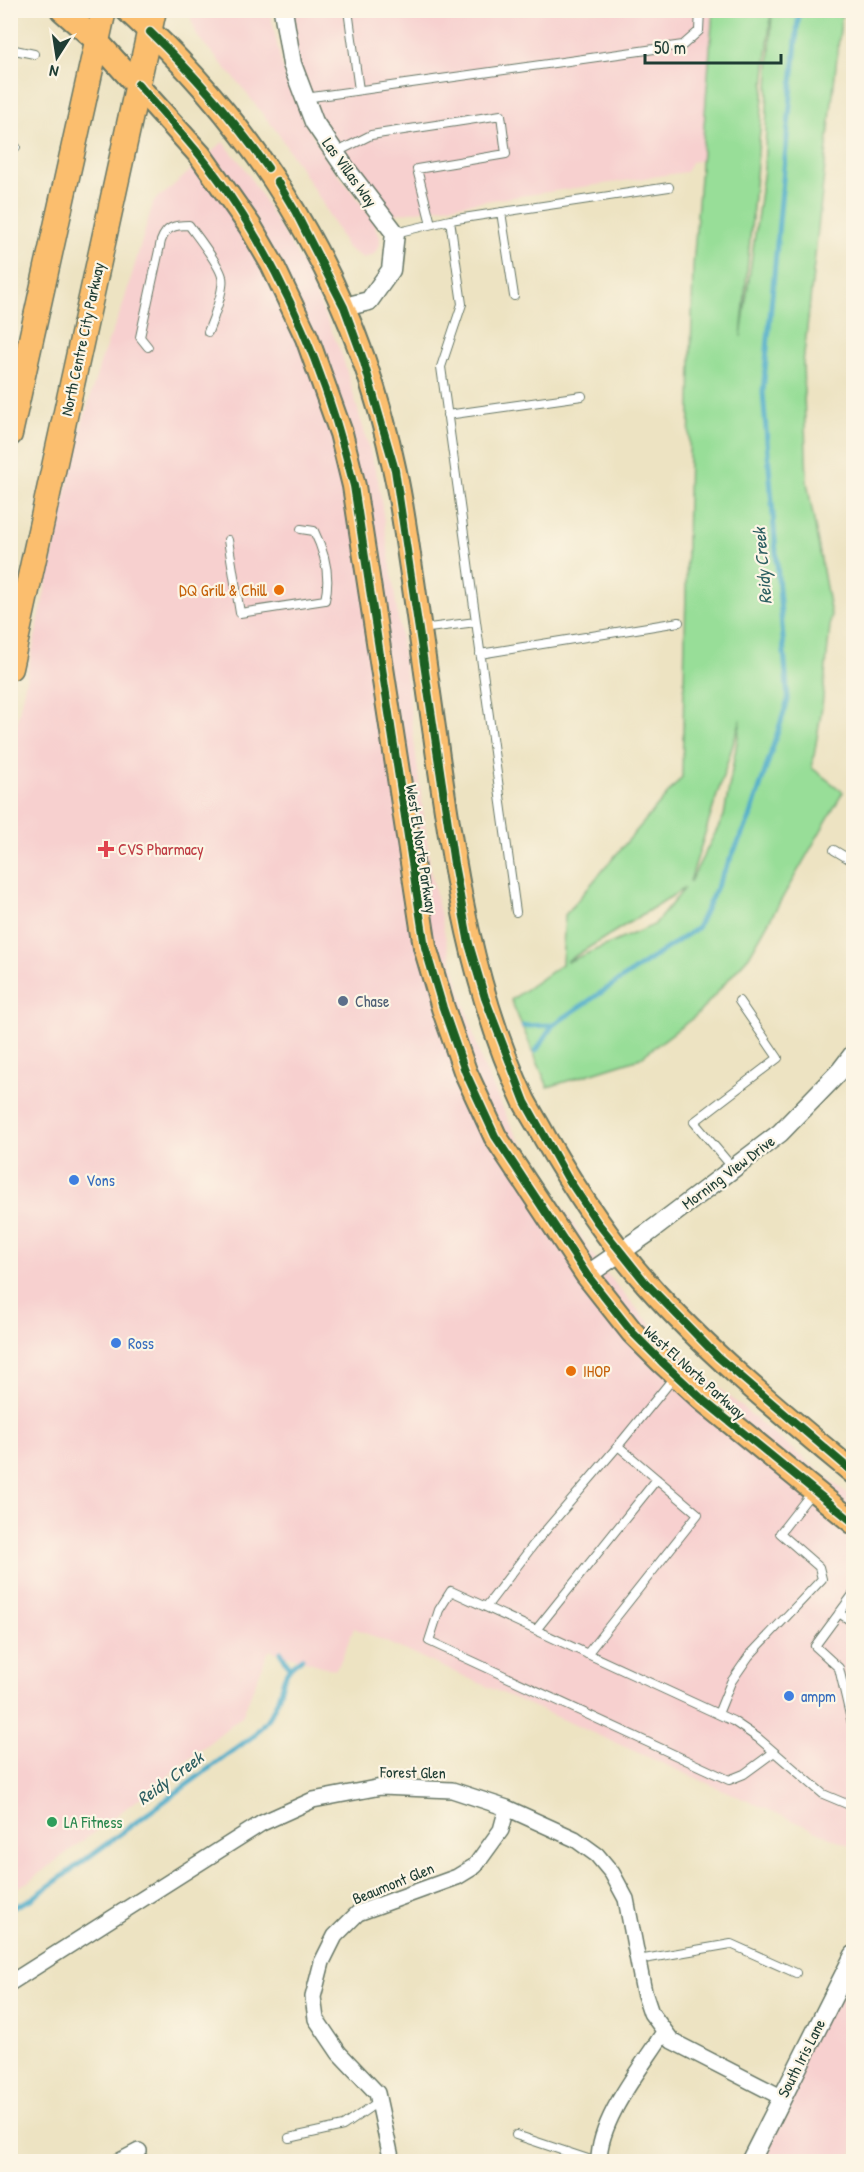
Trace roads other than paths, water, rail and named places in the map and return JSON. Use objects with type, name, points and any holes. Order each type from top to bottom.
[{"type":"highway","points":[[10,434],[104,10]]},
{"type":"highway","name":"North Centre City Parkway","points":[[10,668],[152,21]]},
{"type":"main road","name":"West El Norte Parkway","points":[[62,10],[97,41],[138,84],[200,155],[250,226],[272,264],[307,338],[324,381],[341,432],[354,486],[417,902],[431,968],[465,1071],[495,1136],[587,1275],[632,1332],[703,1400],[854,1523]]},
{"type":"main road","name":"West El Norte Parkway","points":[[127,10],[152,21],[183,63],[246,137],[295,211],[344,308],[370,381],[395,470],[454,864],[470,944],[485,998],[525,1102],[567,1177],[597,1222],[678,1318],[718,1357],[854,1473]]},
{"type":"street","name":"Las Villas Way","points":[[283,10],[292,64],[314,122],[395,233]]},
{"type":"street","points":[[344,308],[369,301],[391,270],[395,233]]},
{"type":"street","name":"Morning View Drive","points":[[587,1275],[780,1133],[841,1070],[854,1053]]},
{"type":"street","name":"Forest Glen","points":[[10,1983],[262,1823],[313,1800],[381,1787],[452,1790],[507,1808],[575,1839],[597,1855],[612,1873],[626,1899],[651,2013],[664,2032],[672,2041],[781,2097]]},
{"type":"street","name":"Beaumont Glen","points":[[392,2162],[377,2093],[339,2053],[316,2019],[313,1997],[322,1962],[335,1936],[358,1913],[457,1877],[475,1866],[501,1830],[507,1808]]},
{"type":"street","name":"South Iris Lane","points":[[750,2162],[854,1955]]},
{"type":"street","points":[[598,2162],[608,2120],[664,2032]]},
{"type":"street","points":[[118,2162],[139,2151]]},
{"type":"lane","points":[[348,10],[359,90]]},
{"type":"lane","points":[[305,98],[683,45],[699,32],[700,10]]},
{"type":"lane","points":[[10,49],[34,54]]},
{"type":"lane","points":[[335,153],[371,135],[501,115],[506,154],[417,169],[431,224]]},
{"type":"lane","points":[[395,233],[450,220],[669,187]]},
{"type":"lane","points":[[501,212],[514,296]]},
{"type":"lane","points":[[450,220],[462,304],[441,367],[516,912]]},
{"type":"lane","points":[[148,347],[140,337],[161,241],[165,232],[172,226],[189,225],[204,245],[222,277],[217,308],[208,332]]},
{"type":"lane","points":[[447,415],[582,396]]},
{"type":"lane","points":[[228,540],[240,613],[325,600],[328,588],[324,550],[314,531],[302,529]]},
{"type":"lane","points":[[420,629],[476,622]]},
{"type":"lane","points":[[480,654],[679,622]]},
{"type":"lane","points":[[834,850],[854,862]]},
{"type":"lane","points":[[733,1168],[694,1122],[778,1058],[739,1001]]},
{"type":"lane","points":[[486,1607],[534,1544],[676,1375]]},
{"type":"lane","points":[[587,1654],[698,1514],[618,1446]]},
{"type":"lane","points":[[536,1630],[657,1479]]},
{"type":"lane","points":[[718,1714],[731,1682],[749,1656],[822,1579],[819,1567],[780,1533],[813,1491]]},
{"type":"lane","points":[[774,1752],[744,1774],[729,1780],[429,1641],[439,1610],[451,1591],[718,1714],[741,1727],[774,1752],[823,1794],[854,1807]]},
{"type":"lane","points":[[854,1593],[815,1646],[839,1668],[854,1732]]},
{"type":"lane","points":[[839,1613],[854,1623]]},
{"type":"lane","points":[[638,1960],[731,1944],[796,1972]]},
{"type":"lane","points":[[289,2138],[343,2126],[379,2101]]},
{"type":"lane","points":[[516,2135],[598,2162]]},
{"type":"waterway","name":"Reidy Creek","points":[[536,1051],[553,1025],[697,928],[750,818],[788,700],[763,392],[799,10]]},
{"type":"waterway","name":"Reidy Creek","points":[[523,1026],[553,1025]]},
{"type":"waterway","name":"Reidy Creek","points":[[281,1652],[289,1667]]},
{"type":"waterway","name":"Reidy Creek","points":[[10,1909],[33,1898],[253,1736],[273,1711],[287,1672],[302,1658]]},
{"type":"place","name":"DQ Grill & Chill","points":[[279,590]]},
{"type":"place","name":"CVS Pharmacy","points":[[106,849]]},
{"type":"place","name":"Chase","points":[[343,1001]]},
{"type":"place","name":"Vons","points":[[74,1180]]},
{"type":"place","name":"Ross","points":[[116,1343]]},
{"type":"place","name":"IHOP","points":[[571,1371]]},
{"type":"place","name":"ampm","points":[[789,1696]]},
{"type":"place","name":"LA Fitness","points":[[52,1822]]}]
